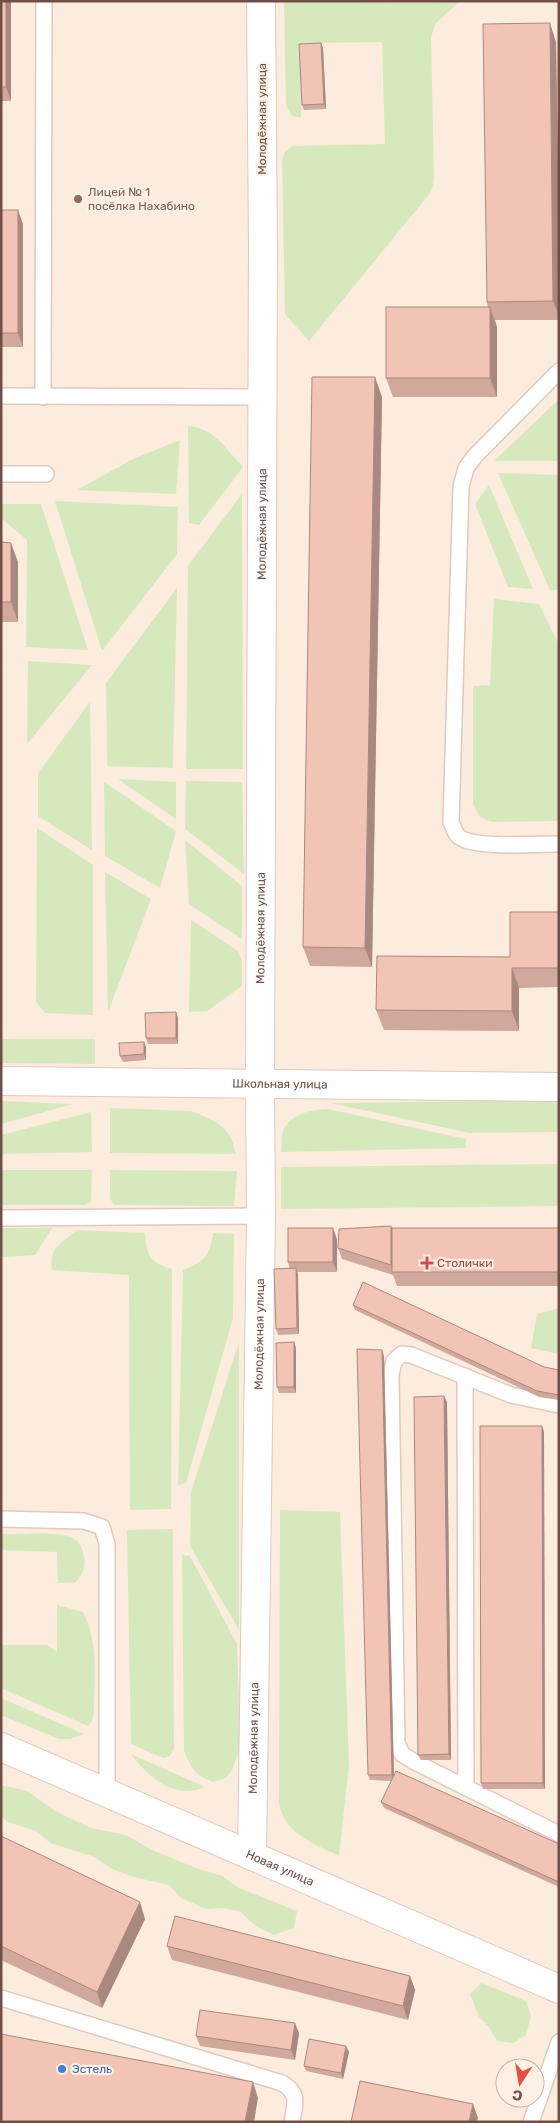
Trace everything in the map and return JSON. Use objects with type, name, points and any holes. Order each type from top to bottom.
[{"type":"street","name":"Молодёжная улица","points":[[252,1856],[261,1216],[261,1]]},
{"type":"street","name":"Школьная улица","points":[[1,1081],[559,1087]]},
{"type":"street","name":"Новая улица","points":[[1,1747],[559,1989]]},
{"type":"lane","points":[[43,396],[44,1]]},
{"type":"lane","points":[[559,371],[475,456],[466,468],[461,487],[451,822],[458,836],[470,842],[485,844],[559,844]]},
{"type":"lane","points":[[1,396],[262,397]]},
{"type":"lane","points":[[1,474],[46,474]]},
{"type":"lane","points":[[1,1218],[261,1216]]},
{"type":"lane","points":[[559,1405],[511,1396],[412,1355],[402,1354],[394,1361],[391,1375],[397,1743],[402,1754],[413,1761],[559,1834]]},
{"type":"lane","points":[[464,1376],[466,1787]]},
{"type":"lane","points":[[1,1518],[84,1521],[102,1527],[106,1534],[107,1792]]},
{"type":"lane","points":[[1,1998],[282,2083],[292,2089],[296,2095],[292,2122]]},
{"type":"lane","points":[[531,2122],[559,2042]]},
{"type":"green space","points":[[284,1],[424,3],[460,1],[436,23],[431,37],[434,180],[431,192],[309,341],[285,314],[282,160],[285,152],[293,146],[385,144],[382,42],[303,43],[301,118],[292,116],[286,106]]},
{"type":"green space","points":[[559,399],[559,461],[494,461]]},
{"type":"green space","points":[[188,426],[205,431],[219,440],[243,467],[199,525],[189,523]]},
{"type":"green space","points":[[180,440],[176,494],[77,490],[133,459]]},
{"type":"green space","points":[[498,473],[559,475],[559,590],[550,590]]},
{"type":"green space","points":[[489,485],[533,589],[508,587],[475,504]]},
{"type":"green space","points":[[242,494],[243,769],[186,769],[188,566]]},
{"type":"green space","points":[[55,501],[178,507],[177,554],[102,651]]},
{"type":"green space","points":[[1,504],[41,504],[88,650],[26,647],[27,540],[1,518]]},
{"type":"green space","points":[[177,588],[173,768],[107,766],[106,683]]},
{"type":"green space","points":[[494,599],[539,604],[559,645],[559,821],[492,822],[480,817],[473,804],[473,686],[490,685]]},
{"type":"green space","points":[[28,661],[92,665],[27,744]]},
{"type":"green space","points":[[90,702],[92,850],[38,816],[38,773]]},
{"type":"green space","points":[[118,779],[176,782],[176,819]]},
{"type":"green space","points":[[186,781],[242,782],[244,874],[185,829]]},
{"type":"green space","points":[[104,782],[176,831],[160,888],[105,856]]},
{"type":"green space","points":[[37,828],[93,865],[93,1015],[45,1013],[36,1002]]},
{"type":"green space","points":[[185,840],[242,886],[242,939],[189,904]]},
{"type":"green space","points":[[105,872],[151,899],[108,1012]]},
{"type":"green space","points":[[191,920],[238,951],[242,962],[242,986],[207,1011],[189,1012]]},
{"type":"green space","points":[[1,1039],[95,1039],[95,1064],[1,1063]]},
{"type":"green space","points":[[559,1100],[559,1132],[470,1133],[330,1103]]},
{"type":"green space","points":[[1,1101],[73,1104],[1,1124]]},
{"type":"green space","points":[[110,1108],[191,1111],[202,1115],[213,1120],[226,1131],[232,1139],[236,1154],[110,1153]]},
{"type":"green space","points":[[328,1109],[466,1139],[466,1148],[281,1152],[283,1131],[291,1120],[308,1112]]},
{"type":"green space","points":[[91,1112],[92,1152],[1,1154],[1,1135]]},
{"type":"green space","points":[[559,1164],[559,1206],[281,1209],[281,1167]]},
{"type":"green space","points":[[1,1170],[92,1170],[91,1202],[84,1205],[1,1205]]},
{"type":"green space","points":[[110,1170],[237,1171],[234,1206],[115,1205],[110,1199]]},
{"type":"green space","points":[[1,1228],[52,1228],[35,1255],[1,1257]]},
{"type":"green space","points":[[77,1230],[145,1233],[148,1253],[154,1261],[172,1269],[171,1509],[130,1510],[129,1275],[52,1270],[54,1250]]},
{"type":"green space","points":[[213,1233],[234,1234],[233,1318],[186,1483],[178,1485],[183,1270],[205,1257],[210,1247]]},
{"type":"green space","points":[[559,1308],[559,1354],[531,1348],[537,1314]]},
{"type":"green space","points":[[239,1342],[239,1630],[190,1546],[191,1492]]},
{"type":"green space","points":[[280,1510],[340,1512],[349,1765],[339,1856],[310,1842],[294,1831],[283,1815],[279,1804]]},
{"type":"green space","points":[[173,1529],[174,1748],[170,1756],[163,1758],[131,1744],[127,1530]]},
{"type":"green space","points":[[1,1534],[51,1534],[70,1537],[78,1542],[82,1550],[84,1567],[82,1574],[76,1582],[58,1583],[57,1552],[1,1550]]},
{"type":"green space","points":[[182,1555],[190,1556],[237,1644],[241,1745],[232,1770],[226,1778],[213,1782],[194,1771],[184,1751]]},
{"type":"green space","points":[[57,1605],[83,1612],[88,1624],[95,1661],[94,1712],[92,1721],[88,1726],[1,1688],[1,1645],[47,1645],[57,1652]]},
{"type":"green space","points":[[1,1698],[84,1734],[70,1739],[59,1739],[1,1715]]},
{"type":"green space","points":[[131,1754],[205,1787],[183,1791],[173,1789],[154,1778]]},
{"type":"green space","points":[[1,1785],[27,1791],[55,1811],[91,1828],[126,1835],[152,1850],[196,1868],[222,1876],[239,1888],[297,1911],[294,1928],[274,1935],[257,1927],[239,1911],[221,1908],[206,1909],[181,1898],[169,1885],[134,1877],[112,1869],[95,1857],[50,1843],[36,1831],[8,1822],[1,1816]]},
{"type":"green space","points":[[481,1983],[526,2001],[531,2016],[526,2035],[513,2043],[497,2041],[489,2027],[479,2017],[470,1994]]},
{"type":"building","points":[[1,1],[6,1],[6,87],[1,87]]},
{"type":"building","points":[[550,23],[553,301],[487,302],[483,24]]},
{"type":"building","points":[[321,43],[324,104],[302,105],[299,44]]},
{"type":"building","points":[[1,210],[18,210],[18,333],[1,333]]},
{"type":"building","points":[[386,307],[490,307],[490,378],[386,378]]},
{"type":"building","points":[[312,377],[375,377],[365,948],[303,947]]},
{"type":"building","points":[[1,542],[11,543],[11,602],[1,602]]},
{"type":"building","points":[[510,912],[559,912],[559,968],[512,968],[512,1011],[376,1010],[377,956],[510,957]]},
{"type":"building","points":[[176,1012],[176,1038],[146,1038],[145,1013]]},
{"type":"building","points":[[144,1042],[144,1054],[120,1056],[119,1043]]},
{"type":"building","points":[[391,1226],[391,1265],[338,1248],[339,1229]]},
{"type":"building","points":[[288,1228],[333,1228],[333,1262],[288,1262]]},
{"type":"building","points":[[392,1228],[559,1228],[559,1272],[392,1272]]},
{"type":"building","points":[[296,1268],[297,1328],[276,1329],[274,1269]]},
{"type":"building","points":[[363,1282],[544,1367],[559,1370],[559,1395],[537,1391],[353,1305]]},
{"type":"building","points":[[294,1342],[294,1387],[277,1387],[276,1343]]},
{"type":"building","points":[[357,1349],[382,1350],[392,1775],[368,1775]]},
{"type":"building","points":[[444,1396],[449,1754],[418,1755],[414,1397]]},
{"type":"building","points":[[480,1426],[542,1426],[543,1783],[481,1783]]},
{"type":"building","points":[[396,1771],[559,1844],[559,1882],[381,1802]]},
{"type":"building","points":[[1,1836],[140,1902],[97,1992],[1,1946]]},
{"type":"building","points":[[175,1916],[410,1976],[403,2006],[167,1946]]},
{"type":"building","points":[[200,2010],[295,2023],[291,2050],[196,2036]]},
{"type":"building","points":[[1,2034],[253,2082],[245,2122],[1,2122]]},
{"type":"building","points":[[309,2039],[346,2046],[341,2073],[304,2066]]},
{"type":"building","points":[[360,2081],[473,2104],[469,2122],[351,2122]]},
{"type":"place","name":"Лицей № 1 посёлка Нахабино","points":[[78,199]]},
{"type":"place","name":"Столички","points":[[427,1263]]},
{"type":"place","name":"Эстель","points":[[62,2069]]}]
